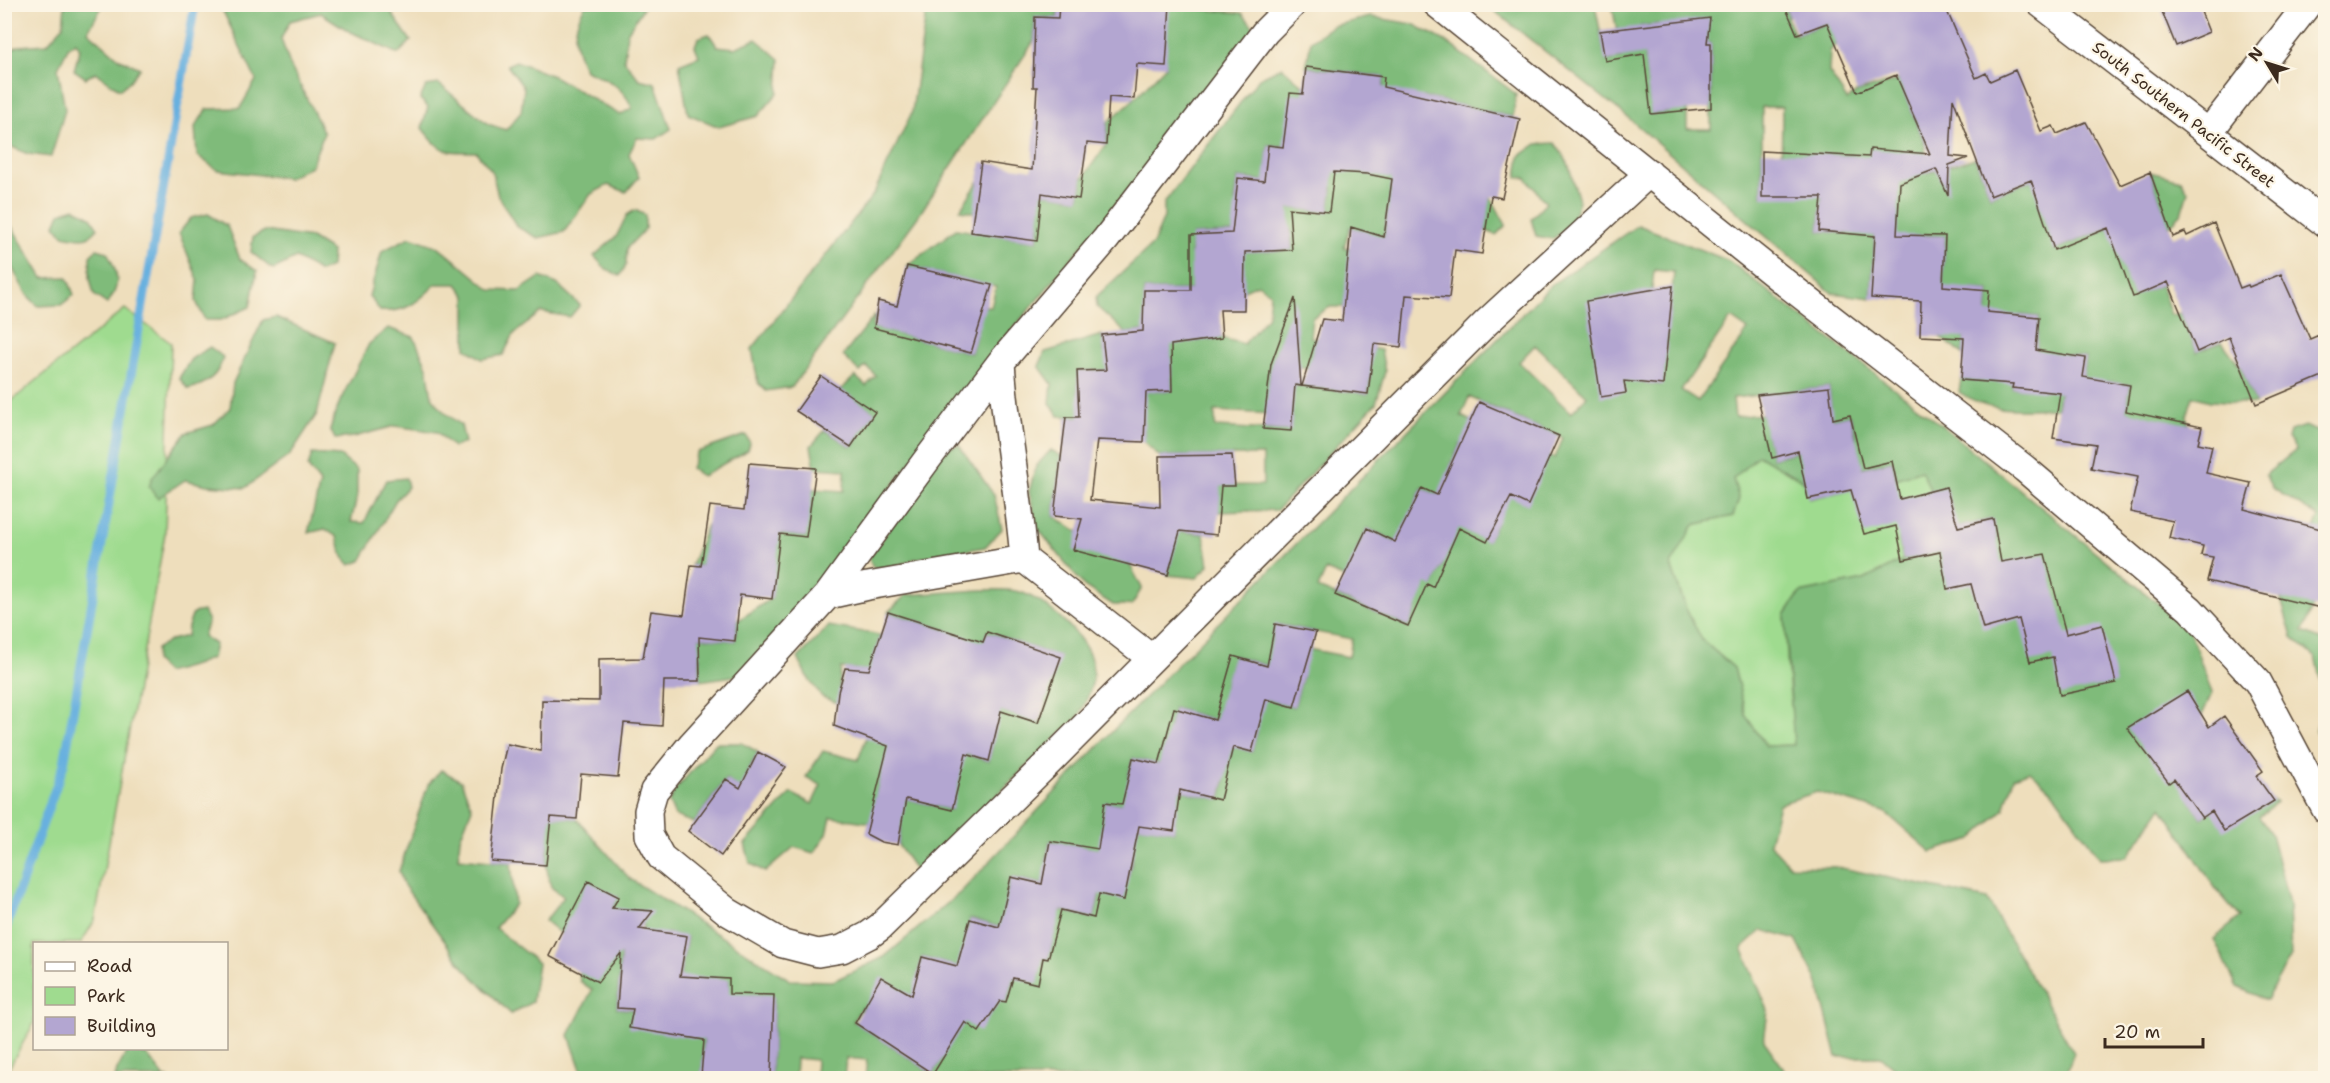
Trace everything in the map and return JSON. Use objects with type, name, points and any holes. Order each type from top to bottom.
[{"type":"street","points":[[1293,4],[1265,32],[1106,239],[1001,362],[828,595],[665,775],[654,791],[648,811],[649,835],[661,857],[728,912],[783,944],[818,953],[842,949],[880,927],[1487,322],[1648,173]]},
{"type":"street","points":[[1437,4],[1806,299],[2025,469],[2190,609],[2258,682],[2325,810]]},
{"type":"street","name":"South Southern Pacific Street","points":[[2041,4],[2325,224]]},
{"type":"street","points":[[2209,132],[2308,4]]},
{"type":"street","points":[[1001,362],[1004,412],[1020,504],[1024,559]]},
{"type":"street","points":[[828,595],[1024,559],[1152,658]]},
{"type":"green space","points":[[65,5],[103,5],[88,31],[120,59],[140,68],[120,89],[96,72],[86,78],[74,70],[80,49],[76,42],[69,46],[58,68],[65,110],[51,157],[28,154],[5,144],[5,52],[19,46],[47,44],[63,26]]},
{"type":"green space","points":[[220,5],[386,5],[411,41],[398,54],[349,31],[321,13],[290,21],[281,39],[290,65],[324,133],[311,166],[288,178],[217,170],[197,155],[195,127],[207,109],[240,108],[256,80]]},
{"type":"green space","points":[[585,5],[645,5],[627,33],[624,60],[639,79],[655,83],[671,129],[656,139],[637,138],[629,154],[639,177],[626,192],[608,185],[591,194],[564,232],[538,238],[517,227],[498,196],[492,171],[476,152],[450,151],[434,143],[422,128],[428,107],[420,99],[426,86],[439,84],[488,124],[506,130],[521,112],[524,88],[507,65],[516,61],[555,77],[620,115],[632,108],[629,100],[619,88],[585,70],[578,52],[575,30]]},
{"type":"green space","points":[[927,5],[1059,5],[1057,18],[1035,17],[1034,41],[917,218],[792,387],[766,391],[758,383],[752,349],[873,195],[912,112]]},
{"type":"green space","points":[[1156,5],[1242,13],[1259,33],[998,347],[806,600],[741,675],[700,681],[700,657],[667,658],[671,634],[735,641],[737,621],[772,598],[774,575],[691,565],[707,525],[806,537],[764,486],[844,491],[845,470],[815,468],[811,446],[825,430],[851,447],[874,412],[841,390],[855,376],[866,386],[876,376],[866,366],[860,372],[843,356],[875,315],[872,327],[971,353],[978,329],[930,293],[991,307],[996,287],[907,266],[956,229],[1037,241],[1039,223],[960,210],[978,182],[1079,199],[1082,179],[1106,145],[1108,122],[1166,66]]},
{"type":"green space","points":[[1487,5],[1595,5],[1606,61],[1622,58],[1612,5],[1784,5],[1795,35],[1876,5],[1830,51],[1829,72],[1847,100],[1857,92],[1899,80],[1924,141],[1926,156],[1922,158],[1927,173],[1975,158],[1990,196],[2052,172],[2054,250],[2162,207],[2150,172],[2181,180],[2188,191],[2181,214],[2166,229],[2133,296],[2161,285],[2171,315],[2181,313],[2197,352],[2222,342],[2241,367],[2256,404],[2210,401],[2193,396],[2187,416],[2191,441],[2122,432],[2130,385],[2107,381],[2079,405],[2086,358],[2066,355],[2057,408],[2006,409],[1971,399],[1959,392],[1961,380],[1981,381],[1989,290],[1968,289],[1963,354],[1940,337],[1945,236],[1925,235],[1924,250],[1896,248],[1877,200],[1871,298],[1832,293],[1625,115]],"holes":[[[1658,24],[1669,112],[1652,114],[1641,26]],[[1687,43],[1711,43],[1711,129],[1687,129]],[[1762,107],[1782,107],[1781,196],[1762,196]],[[1826,155],[1854,156],[1847,234],[1819,231]],[[2020,315],[2039,317],[2032,389],[2012,388]]]},
{"type":"green space","points":[[1371,17],[1413,24],[1445,41],[1516,94],[1513,117],[1424,97],[1490,196],[1506,225],[1496,235],[1485,230],[1387,214],[1384,238],[1363,307],[1330,307],[1312,318],[1310,337],[1381,350],[1385,372],[1376,403],[1277,510],[1219,512],[1192,486],[1263,485],[1263,455],[1159,456],[1144,442],[1144,420],[1059,416],[1050,403],[1052,384],[1039,366],[1045,352],[1102,335],[1104,352],[1222,338],[1244,344],[1268,316],[1270,293],[1258,284],[1244,290],[1144,290],[1144,310],[1154,329],[1126,333],[1097,307],[1096,297],[1153,244],[1164,217],[1164,203],[1259,78],[1282,67],[1304,86],[1382,96],[1384,77],[1306,67],[1311,41],[1332,26]],"holes":[[[1268,145],[1354,152],[1266,168]],[[1238,178],[1332,188],[1329,212],[1235,202]],[[1350,227],[1369,233],[1363,253],[1344,247]],[[1291,230],[1292,250],[1191,254],[1192,235]],[[1272,364],[1370,375],[1368,394],[1269,382]],[[1171,368],[1172,391],[1078,393],[1078,371]],[[1215,411],[1292,415],[1290,431],[1215,427]]]},
{"type":"green space","points":[[709,34],[717,46],[735,48],[756,39],[780,59],[778,93],[758,116],[719,127],[688,114],[679,64],[699,56],[695,46],[698,38]]},
{"type":"green space","points":[[1555,143],[1568,163],[1579,201],[1569,228],[1552,239],[1536,236],[1531,219],[1546,203],[1526,178],[1517,177],[1520,156],[1537,144]]},
{"type":"green space","points":[[74,208],[91,217],[98,228],[91,235],[83,238],[63,235],[55,225],[60,213]]},
{"type":"green space","points":[[635,210],[645,215],[645,229],[627,248],[626,265],[620,276],[606,269],[594,256],[616,237],[627,215]]},
{"type":"green space","points":[[208,214],[227,226],[240,259],[257,271],[250,307],[221,320],[205,320],[196,301],[198,280],[179,233],[191,218]]},
{"type":"green space","points":[[1638,225],[1729,261],[1939,423],[2189,629],[2212,693],[2191,740],[2216,747],[2189,799],[2202,818],[2221,805],[2258,786],[2276,803],[2259,817],[2271,834],[2289,903],[2291,956],[2266,1000],[2237,987],[2214,939],[2240,917],[2216,889],[2162,807],[2127,857],[2100,858],[2052,791],[2030,771],[2014,777],[2004,809],[1972,839],[1931,852],[1885,812],[1817,792],[1779,804],[1769,843],[1790,866],[1837,867],[1987,899],[2074,1053],[2064,1078],[1906,1078],[1881,1057],[1837,1057],[1817,980],[1796,940],[1762,930],[1742,948],[1768,1010],[1764,1041],[1782,1066],[1787,1078],[1748,1078],[1746,1074],[1726,1074],[1724,1078],[1421,1078],[1405,1068],[1377,1078],[865,1078],[867,1060],[846,1058],[844,1078],[815,1078],[816,1060],[796,1058],[795,1078],[771,1078],[774,996],[750,995],[747,1078],[723,1078],[584,1078],[569,1035],[592,990],[580,981],[579,972],[618,897],[561,934],[545,921],[564,897],[551,887],[546,865],[548,845],[538,815],[577,819],[630,879],[790,980],[833,981],[884,957],[962,891],[1124,719],[1551,285]],"holes":[[[1654,270],[1674,272],[1662,385],[1642,383]],[[1731,318],[1748,330],[1698,401],[1681,390]],[[1535,345],[1587,396],[1571,413],[1519,362]],[[1829,387],[1831,406],[1735,417],[1733,398]],[[1469,397],[1563,438],[1555,458],[1461,416]],[[1850,415],[1856,437],[1772,458],[1767,435]],[[1460,444],[1528,504],[1450,467]],[[1758,455],[1804,481],[1892,461],[1896,479],[1921,470],[1931,491],[1946,488],[1953,511],[1945,530],[1992,519],[1997,539],[1903,560],[1864,580],[1800,593],[1785,615],[1794,745],[1766,746],[1746,716],[1734,668],[1702,640],[1686,609],[1671,565],[1694,525],[1733,516],[1739,499],[1733,479]],[[1422,488],[1497,523],[1487,541],[1414,505]],[[1367,528],[1443,564],[1433,586],[1357,549]],[[1326,570],[1416,608],[1408,626],[1318,588]],[[1276,624],[1352,639],[1349,657],[1272,642]],[[1234,656],[1303,676],[1294,707],[1225,686]],[[1174,708],[1257,732],[1252,752],[1169,728]],[[1133,758],[1225,780],[1221,800],[1128,778]],[[1106,802],[1176,812],[1174,831],[1103,820]],[[1050,841],[1133,856],[1129,875],[1046,860]],[[1011,877],[1099,896],[1094,918],[1006,898]],[[624,910],[644,911],[636,1010],[617,1008]],[[970,919],[1052,941],[1048,959],[965,938]],[[667,933],[687,937],[670,1034]],[[922,957],[1012,981],[1006,1002],[917,978]],[[707,978],[729,980],[723,1078],[702,1076]],[[862,1007],[942,1058],[933,1074],[853,1021]]]},
{"type":"green space","points":[[12,227],[43,278],[67,277],[74,295],[61,305],[38,306],[27,295],[5,255],[5,230]]},
{"type":"green space","points":[[265,231],[311,238],[332,251],[331,267],[320,272],[296,258],[274,269],[271,268],[251,252],[253,237]]},
{"type":"green space","points":[[410,237],[439,247],[491,290],[519,291],[540,277],[557,284],[580,305],[570,317],[541,312],[514,334],[503,355],[482,359],[466,348],[466,296],[457,284],[436,284],[411,305],[397,310],[380,311],[369,296],[382,251]]},
{"type":"green space","points":[[97,249],[107,252],[116,272],[115,291],[107,304],[94,295],[90,278],[90,256]]},
{"type":"green space","points":[[125,309],[171,343],[165,534],[95,920],[82,942],[33,942],[33,1025],[5,1075],[5,406]]},
{"type":"green space","points":[[276,317],[335,343],[317,414],[290,455],[245,488],[207,485],[185,480],[158,498],[149,487],[152,478],[186,433],[213,425],[230,408],[233,383],[263,320]]},
{"type":"green space","points":[[388,328],[414,337],[427,367],[432,397],[444,412],[461,425],[465,443],[453,447],[437,432],[395,426],[354,437],[335,439],[330,429],[340,401],[369,344]]},
{"type":"green space","points":[[210,347],[223,357],[221,364],[211,379],[188,389],[179,378],[191,359]]},
{"type":"green space","points":[[2305,426],[2325,435],[2325,574],[2303,632],[2324,641],[2325,637],[2325,700],[2315,657],[2292,637],[2281,599],[2290,562],[2302,555],[2319,517],[2272,488],[2265,475],[2296,450],[2288,438],[2290,431]]},
{"type":"green space","points":[[746,435],[750,443],[748,450],[702,476],[691,468],[697,452]]},
{"type":"green space","points":[[959,445],[994,495],[1002,529],[985,547],[914,559],[889,569],[873,567],[869,558],[946,448]]},
{"type":"green space","points":[[1051,450],[1061,456],[1054,516],[1130,565],[1142,588],[1132,605],[1113,605],[1084,586],[1038,529],[1029,492],[1036,466]]},
{"type":"green space","points":[[312,454],[340,456],[357,470],[357,497],[351,522],[364,523],[386,480],[406,478],[408,487],[396,500],[361,561],[350,565],[343,557],[337,537],[325,529],[308,533],[320,483],[308,467]]},
{"type":"green space","points":[[1758,455],[1804,481],[1809,499],[1896,479],[1921,469],[1943,514],[1899,540],[1903,560],[1864,580],[1800,593],[1785,615],[1795,745],[1766,746],[1746,716],[1734,668],[1702,640],[1686,609],[1671,565],[1694,525],[1707,521],[1739,499],[1733,479]]},
{"type":"green space","points":[[1122,526],[1204,534],[1209,565],[1197,578],[1168,575],[1172,558]]},
{"type":"green space","points":[[1008,590],[1023,593],[1045,605],[1078,636],[1091,660],[1092,684],[1079,716],[917,872],[898,845],[901,827],[831,817],[827,834],[814,853],[794,847],[765,872],[750,863],[745,844],[791,793],[812,804],[821,785],[806,777],[823,751],[858,760],[874,717],[822,697],[806,675],[798,658],[829,626],[880,635],[877,647],[945,630],[888,612],[906,595]],"holes":[[[987,632],[1060,657],[980,653]],[[841,668],[913,675],[910,693],[839,686]],[[952,672],[1047,703],[1040,723],[945,692]],[[908,739],[993,743],[989,761]],[[882,772],[952,810],[877,792]]]},
{"type":"green space","points":[[203,611],[208,621],[203,636],[215,644],[212,658],[166,673],[155,661],[156,649],[171,640],[187,636],[193,613]]},
{"type":"green space","points":[[2325,700],[2325,759],[2316,730]]},
{"type":"green space","points":[[716,743],[742,743],[758,752],[748,771],[767,781],[751,797],[726,779],[694,823],[675,816],[669,802],[675,790]]},
{"type":"green space","points":[[441,770],[461,781],[472,808],[460,838],[458,858],[511,863],[515,904],[495,928],[538,963],[532,1002],[511,1014],[464,968],[403,884],[399,871],[428,785]]},
{"type":"green space","points":[[128,1050],[147,1055],[165,1078],[115,1078]]},
{"type":"building","points":[[1059,4],[1170,4],[1166,66],[1137,64],[1134,99],[1109,97],[1106,145],[1087,143],[1079,199],[1042,193],[1037,241],[971,232],[981,162],[1032,170],[1037,87],[1033,87],[1035,17],[1058,18]]},
{"type":"building","points":[[1784,4],[1944,4],[1976,78],[1986,73],[1990,81],[2015,70],[2041,131],[2053,126],[2057,134],[2086,122],[2120,185],[2150,172],[2173,237],[2185,232],[2187,236],[2214,223],[2240,288],[2248,285],[2249,287],[2281,274],[2310,339],[2319,335],[2325,350],[2325,375],[2256,404],[2229,337],[2197,352],[2168,282],[2133,297],[2108,228],[2054,250],[2031,180],[1990,196],[1953,98],[1950,156],[1968,158],[1949,165],[1948,196],[1936,169],[1900,183],[1897,235],[1945,236],[1943,286],[1989,290],[1987,312],[2039,317],[2036,350],[2086,358],[2083,377],[2130,385],[2126,411],[2202,427],[2198,443],[2212,446],[2206,473],[2251,483],[2244,509],[2325,530],[2325,609],[2207,581],[2213,557],[2201,555],[2203,546],[2169,538],[2173,521],[2130,512],[2138,477],[2091,468],[2096,444],[2053,438],[2060,393],[2012,388],[2013,384],[1961,380],[1964,338],[1920,336],[1921,301],[1871,298],[1875,236],[1819,231],[1822,197],[1762,197],[1762,151],[1869,157],[1870,149],[1930,154],[1896,75],[1857,92],[1827,23],[1797,34]]},
{"type":"building","points":[[2159,4],[2198,4],[2209,32],[2176,46]]},
{"type":"building","points":[[1710,18],[1707,43],[1711,43],[1711,108],[1651,114],[1644,54],[1605,61],[1600,31]]},
{"type":"building","points":[[1306,67],[1384,77],[1383,87],[1520,119],[1502,198],[1491,196],[1482,254],[1455,250],[1449,298],[1406,295],[1401,347],[1374,344],[1368,394],[1302,386],[1322,319],[1342,321],[1351,227],[1384,237],[1392,179],[1367,174],[1334,172],[1329,212],[1289,208],[1292,250],[1245,252],[1244,310],[1220,310],[1222,338],[1171,345],[1172,391],[1146,392],[1144,442],[1097,440],[1090,500],[1160,507],[1159,456],[1232,455],[1235,486],[1221,486],[1217,535],[1180,531],[1168,575],[1073,550],[1082,519],[1054,516],[1066,417],[1079,417],[1077,371],[1106,370],[1102,335],[1143,331],[1144,290],[1191,290],[1191,235],[1232,233],[1238,178],[1264,181],[1268,145],[1283,147],[1290,93],[1303,94]]},
{"type":"building","points":[[907,266],[992,285],[971,353],[874,328],[878,301],[897,306]]},
{"type":"building","points":[[1673,286],[1663,385],[1624,381],[1626,393],[1601,397],[1586,301]]},
{"type":"building","points":[[1295,298],[1301,386],[1295,385],[1291,431],[1263,429],[1271,364]]},
{"type":"building","points":[[821,376],[875,412],[851,447],[796,411]]},
{"type":"building","points":[[1829,387],[1833,419],[1850,415],[1863,468],[1892,461],[1900,499],[1946,487],[1958,527],[1993,519],[2001,562],[2045,554],[2066,634],[2102,625],[2116,683],[2060,695],[2053,657],[2030,662],[2019,619],[1983,629],[1971,584],[1947,589],[1940,552],[1903,560],[1896,526],[1864,534],[1851,490],[1808,499],[1798,451],[1772,458],[1757,395]]},
{"type":"building","points":[[1479,402],[1559,436],[1528,505],[1511,497],[1487,542],[1459,528],[1433,587],[1427,584],[1408,626],[1335,595],[1367,528],[1395,542],[1422,488],[1437,495]]},
{"type":"building","points":[[749,463],[816,468],[806,537],[780,534],[772,599],[740,595],[735,641],[699,637],[700,681],[664,681],[662,726],[624,723],[618,777],[581,774],[577,819],[551,817],[546,865],[491,861],[501,769],[507,744],[541,751],[542,700],[599,701],[599,659],[643,658],[651,611],[684,615],[691,565],[701,566],[710,506],[744,510]]},
{"type":"building","points":[[888,612],[983,642],[987,632],[1061,657],[1038,723],[1001,711],[989,761],[966,754],[952,810],[906,799],[898,845],[881,842],[866,834],[888,746],[834,726],[838,692],[845,668],[869,670]]},
{"type":"building","points":[[1275,624],[1316,632],[1294,707],[1266,699],[1252,752],[1233,747],[1220,800],[1180,790],[1174,831],[1139,826],[1124,900],[1099,894],[1094,918],[1061,910],[1048,959],[1043,958],[1038,984],[1013,978],[1006,1002],[1000,1001],[979,1032],[965,1022],[933,1074],[855,1023],[881,977],[912,995],[922,957],[957,966],[970,919],[999,927],[1011,877],[1042,884],[1050,841],[1098,849],[1105,802],[1122,804],[1133,758],[1159,764],[1174,708],[1215,720],[1233,656],[1267,666]]},
{"type":"building","points":[[2187,691],[2209,727],[2224,716],[2263,771],[2256,776],[2274,801],[2224,831],[2212,811],[2202,818],[2174,779],[2169,783],[2127,728]]},
{"type":"building","points":[[758,752],[786,767],[721,856],[688,831],[726,779],[740,788]]},
{"type":"building","points":[[588,881],[619,897],[612,908],[653,911],[639,929],[687,936],[680,976],[729,979],[729,994],[774,995],[771,1078],[701,1076],[704,1040],[629,1028],[633,1009],[617,1008],[621,953],[598,982],[549,956]]},
{"type":"waterway","points":[[4,933],[64,764],[195,4]]}]
